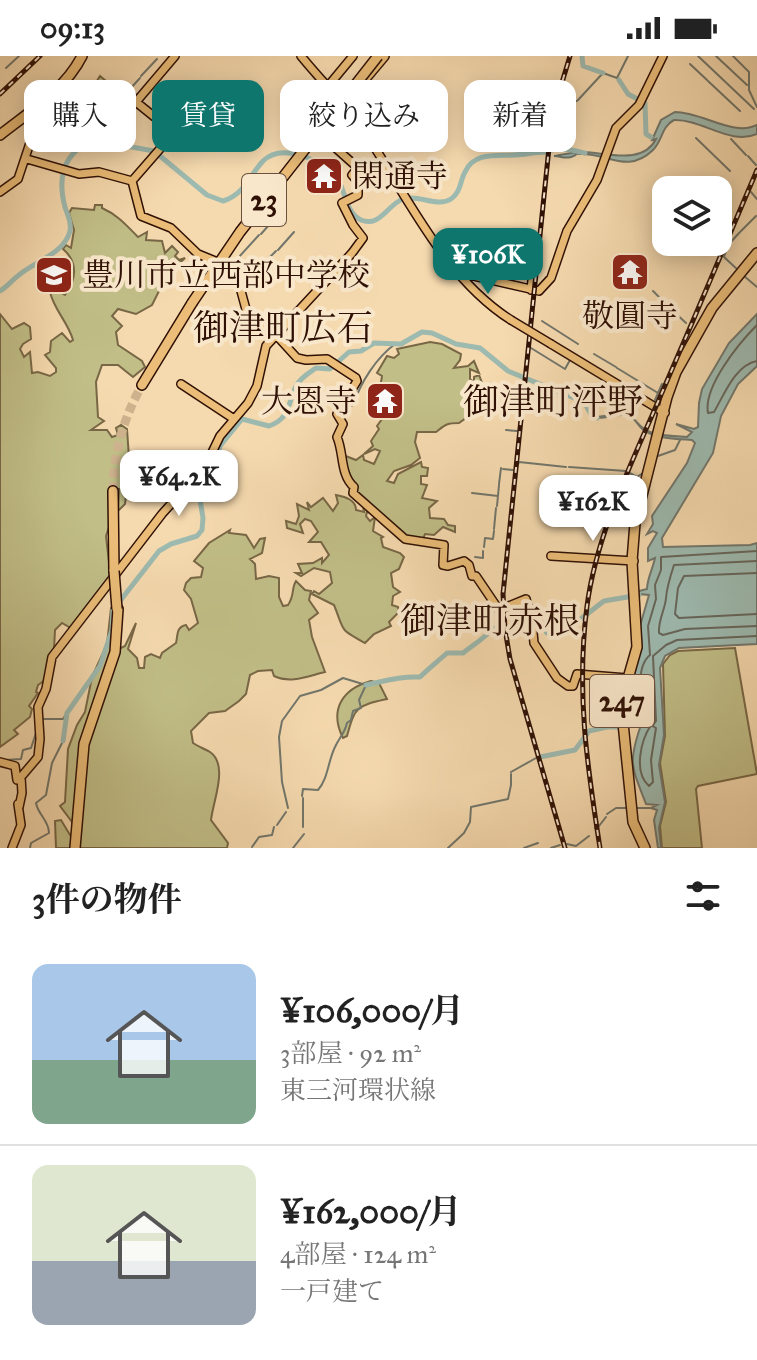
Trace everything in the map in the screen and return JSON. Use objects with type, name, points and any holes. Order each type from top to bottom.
[{"type":"highway","points":[[63,80],[81,56]]},
{"type":"highway","points":[[361,80],[379,56]]},
{"type":"highway","name":"23","points":[[360,80],[379,56]]},
{"type":"highway","points":[[0,134],[24,114]]},
{"type":"highway","points":[[282,178],[303,152]]},
{"type":"highway","name":"23","points":[[142,385],[234,239],[303,152]]},
{"type":"highway","points":[[265,201],[304,152]]},
{"type":"highway","name":"23","points":[[193,303],[228,250],[304,152]]},
{"type":"highway","name":"247","points":[[633,809],[622,703],[639,647],[633,561],[635,523],[672,381],[712,308],[757,254]]},
{"type":"highway","points":[[76,846],[82,753],[88,726],[113,655],[117,631],[114,491]]},
{"type":"highway","name":"247","points":[[635,595],[637,647],[621,703],[633,809],[638,833],[647,848]]},
{"type":"highway","points":[[78,832],[84,744],[115,652],[118,609]]},
{"type":"main road","points":[[132,181],[166,142],[178,136],[136,102],[175,56]]},
{"type":"main road","points":[[303,56],[323,80]]},
{"type":"main road","points":[[333,80],[353,56]]},
{"type":"main road","points":[[536,291],[551,278],[573,217],[597,180],[618,124],[641,100],[663,56]]},
{"type":"main road","points":[[0,192],[17,182],[29,152]]},
{"type":"main road","points":[[19,807],[21,777],[35,763],[39,752],[38,707],[46,689],[52,657],[162,514],[206,465],[220,436],[248,403],[257,386],[264,350],[363,238],[346,202],[358,195],[358,182],[352,175],[358,168],[340,152]]},
{"type":"main road","points":[[380,152],[454,269],[477,296],[664,413]]},
{"type":"main road","points":[[27,159],[82,175],[107,173],[132,181]]},
{"type":"main road","points":[[132,181],[141,216],[171,228],[203,257],[234,268],[248,317],[276,335],[299,359],[324,358],[357,380],[337,414],[343,424],[337,437],[342,448],[345,474],[354,487],[353,493],[405,539],[444,545],[442,564],[445,566],[464,561],[469,565],[472,576],[476,576],[499,610],[526,599],[532,621],[532,637],[550,670],[560,681],[573,686],[577,674],[627,678]]},
{"type":"main road","points":[[353,249],[356,234],[359,233]]},
{"type":"main road","points":[[454,269],[536,291]]},
{"type":"main road","points":[[533,270],[536,291]]},
{"type":"main road","points":[[181,384],[234,419]]},
{"type":"main road","points":[[551,556],[633,561]]},
{"type":"main road","points":[[0,762],[13,765],[17,770],[21,825],[12,848]]},
{"type":"shaded area","points":[[95,205],[102,205],[138,237],[147,232],[146,240],[162,241],[165,253],[172,246],[178,252],[175,256],[179,260],[185,258],[167,275],[152,305],[136,314],[118,309],[112,316],[122,326],[116,332],[118,345],[142,361],[145,367],[133,377],[118,365],[102,365],[96,382],[98,417],[104,421],[91,430],[107,430],[112,437],[118,435],[116,428],[121,425],[127,429],[131,486],[127,489],[125,504],[118,511],[119,489],[111,489],[106,536],[111,580],[74,630],[62,623],[55,630],[54,650],[45,680],[38,685],[38,693],[29,706],[32,709],[30,717],[14,730],[18,734],[0,747],[0,314],[12,329],[24,323],[30,327],[31,339],[20,349],[24,357],[30,352],[32,373],[50,376],[56,372],[45,355],[50,352],[51,341],[62,333],[70,342],[73,340],[50,292],[55,289],[65,295],[74,277],[71,259],[63,249],[66,245],[71,248],[74,230],[69,213],[72,208],[94,210]]},
{"type":"shaded area","points":[[430,342],[442,344],[461,354],[454,368],[468,366],[474,361],[479,373],[470,369],[470,379],[474,382],[474,377],[479,375],[483,385],[490,384],[490,393],[485,408],[478,405],[459,423],[451,423],[436,432],[417,432],[415,442],[420,458],[394,471],[387,481],[394,483],[398,474],[421,462],[422,467],[428,468],[427,476],[421,476],[421,484],[427,485],[422,498],[437,501],[429,508],[430,518],[444,519],[448,525],[455,526],[455,532],[443,527],[434,535],[425,534],[423,539],[410,540],[354,493],[343,455],[356,460],[363,455],[364,460],[374,464],[380,451],[375,449],[364,454],[373,446],[371,441],[382,419],[379,414],[395,405],[380,388],[382,376],[377,373],[387,356],[394,358],[399,354],[397,349]]},
{"type":"shaded area","points":[[336,495],[352,501],[356,510],[364,512],[363,506],[372,513],[367,512],[366,516],[370,521],[375,517],[373,531],[383,537],[383,547],[404,557],[399,569],[391,573],[393,587],[400,592],[393,596],[392,605],[398,607],[399,612],[389,622],[391,626],[374,634],[365,643],[344,628],[334,605],[312,594],[314,591],[319,594],[332,583],[330,572],[314,568],[301,576],[296,573],[302,573],[298,564],[313,563],[322,558],[322,563],[329,555],[321,542],[309,542],[318,532],[311,521],[305,519],[300,524],[303,533],[287,528],[286,521],[296,524],[299,516],[297,504],[309,510],[307,502],[311,507],[323,498],[333,511],[338,503]]},
{"type":"shaded area","points":[[230,530],[229,533],[246,535],[254,548],[260,539],[265,538],[262,553],[250,559],[255,564],[256,579],[269,576],[279,578],[279,597],[283,606],[288,605],[296,581],[305,590],[311,591],[309,600],[318,613],[309,620],[325,672],[287,679],[274,676],[272,670],[258,671],[250,675],[246,694],[239,701],[225,711],[209,713],[191,731],[193,743],[216,758],[219,774],[211,820],[228,843],[227,848],[56,848],[55,821],[61,820],[70,835],[73,832],[72,822],[60,806],[65,802],[68,749],[85,712],[92,677],[107,644],[111,608],[117,605],[112,616],[117,650],[125,646],[136,623],[128,649],[137,658],[139,668],[144,668],[145,657],[151,654],[160,658],[176,643],[180,628],[186,625],[189,630],[198,623],[191,599],[184,590],[191,578],[201,577],[203,568],[194,561],[209,543]]},
{"type":"shaded area","points":[[735,648],[757,774],[698,786],[702,848],[662,848],[660,826],[666,802],[660,763],[665,736],[663,664],[678,651]]},
{"type":"shaded area","points":[[371,681],[379,683],[387,699],[359,709],[347,736],[343,738],[337,718],[341,702],[352,689]]},
{"type":"water","points":[[675,112],[738,128],[757,125],[757,134],[737,137],[695,123],[674,120],[653,150],[635,161],[579,154],[568,158],[554,156],[580,152],[624,156],[643,152],[656,139],[652,140],[661,120]]},
{"type":"water","points":[[757,314],[757,366],[738,384],[721,416],[713,453],[662,538],[663,547],[757,543],[757,644],[679,648],[665,656],[660,668],[664,735],[659,765],[665,802],[659,828],[661,848],[658,848],[654,820],[657,810],[651,808],[657,805],[646,804],[633,765],[634,747],[642,722],[632,727],[629,725],[638,714],[633,693],[633,670],[642,648],[640,626],[649,595],[639,594],[639,591],[647,589],[655,558],[648,561],[648,548],[657,533],[647,534],[653,524],[652,516],[687,463],[695,443],[652,434],[641,427],[652,433],[687,437],[692,432],[676,424],[694,429],[698,427],[702,389],[729,343]]},
{"type":"waterway","points":[[6,68],[19,56]]},
{"type":"waterway","points":[[582,56],[583,66],[603,73]]},
{"type":"waterway","points":[[578,100],[603,73],[617,78],[628,56]]},
{"type":"waterway","points":[[698,56],[754,109]]},
{"type":"waterway","points":[[716,56],[747,85]]},
{"type":"waterway","points":[[733,56],[749,72],[749,90],[757,107]]},
{"type":"waterway","points":[[141,76],[157,59]]},
{"type":"waterway","points":[[690,64],[707,80]]},
{"type":"waterway","points":[[138,96],[130,89],[140,78]]},
{"type":"waterway","points":[[619,80],[628,94],[645,103],[646,134],[651,137]]},
{"type":"waterway","points":[[708,81],[740,111]]},
{"type":"waterway","points":[[696,138],[730,171]]},
{"type":"waterway","points":[[731,139],[746,155]]},
{"type":"waterway","points":[[0,291],[25,270],[56,251],[67,239],[70,224],[62,176],[75,152],[93,140],[154,151],[207,195],[223,201],[241,190],[263,161],[271,156],[280,153],[299,155],[334,172],[351,211],[368,222],[379,218],[403,199],[440,202],[451,199],[459,190],[469,166],[480,158],[560,149],[585,153]]},
{"type":"waterway","points":[[748,156],[756,165]]},
{"type":"waterway","points":[[751,192],[757,199]]},
{"type":"waterway","points":[[741,231],[756,216]]},
{"type":"waterway","points":[[261,234],[269,225]]},
{"type":"waterway","points":[[278,250],[294,232]]},
{"type":"waterway","points":[[732,241],[740,232]]},
{"type":"waterway","points":[[238,258],[259,235]]},
{"type":"waterway","points":[[254,273],[276,251]]},
{"type":"waterway","points":[[724,256],[739,271]]},
{"type":"waterway","points":[[744,276],[757,287]]},
{"type":"waterway","points":[[653,291],[670,308]]},
{"type":"waterway","points":[[672,310],[686,323]]},
{"type":"waterway","points":[[542,321],[578,344]]},
{"type":"waterway","points":[[63,741],[67,713],[100,666],[112,630],[113,610],[159,551],[197,536],[202,530],[199,493],[220,446],[242,419],[269,426],[281,419],[298,383],[316,368],[330,369],[349,352],[361,351],[374,343],[401,344],[422,332],[432,333],[456,344],[480,348],[508,371],[584,402],[592,416],[597,418]]},
{"type":"waterway","points":[[344,409],[353,405],[370,371],[395,344]]},
{"type":"waterway","points":[[531,348],[565,369],[570,360]]},
{"type":"waterway","points":[[594,354],[616,367]]},
{"type":"waterway","points":[[617,368],[658,393]]},
{"type":"waterway","points":[[655,400],[662,384]]},
{"type":"waterway","points":[[506,430],[517,431]]},
{"type":"waterway","points":[[658,456],[675,450],[680,440]]},
{"type":"waterway","points":[[516,470],[519,462],[566,467]]},
{"type":"waterway","points":[[569,467],[626,471],[637,477],[643,473]]},
{"type":"waterway","points":[[499,484],[501,468]]},
{"type":"waterway","points":[[503,469],[513,470]]},
{"type":"waterway","points":[[497,506],[499,485]]},
{"type":"waterway","points":[[472,493],[498,496]]},
{"type":"waterway","points":[[494,529],[496,508]]},
{"type":"waterway","points":[[484,547],[485,538],[493,539],[494,531]]},
{"type":"waterway","points":[[475,557],[483,558],[483,551]]},
{"type":"waterway","points":[[505,630],[538,618],[547,633],[569,628],[604,601],[639,595]]},
{"type":"waterway","points":[[366,685],[420,677],[447,653],[463,653],[493,628],[503,631]]},
{"type":"waterway","points":[[288,808],[282,782],[279,737],[282,721],[300,696],[321,690],[343,678],[366,685],[359,700],[361,708],[353,711],[321,786],[318,790],[303,789],[302,796]]},
{"type":"waterway","points":[[43,719],[63,719],[74,702]]},
{"type":"waterway","points":[[589,731],[622,727]]},
{"type":"waterway","points":[[5,760],[21,759],[23,750],[31,748],[36,733]]},
{"type":"waterway","points":[[540,757],[575,750],[587,734]]},
{"type":"waterway","points":[[30,848],[31,843],[49,833],[36,803],[46,795],[52,763],[63,741]]},
{"type":"waterway","points":[[511,772],[536,758]]},
{"type":"waterway","points":[[448,848],[464,833],[470,822],[471,807],[508,799],[511,774]]},
{"type":"waterway","points":[[303,798],[303,827]]},
{"type":"waterway","points":[[607,814],[616,808],[627,808]]},
{"type":"waterway","points":[[634,808],[651,808]]},
{"type":"waterway","points":[[277,825],[286,812]]},
{"type":"waterway","points":[[599,826],[606,817]]},
{"type":"waterway","points":[[252,847],[259,837],[272,835],[274,827]]},
{"type":"waterway","points":[[293,848],[304,834]]},
{"type":"waterway","points":[[567,844],[576,846],[589,836]]},
{"type":"waterway","points":[[524,848],[538,843]]},
{"type":"waterway","points":[[551,848],[560,845]]},
{"type":"tunnel","points":[[113,491],[121,436],[142,385]]},
{"type":"railway","points":[[0,94],[40,56]]},
{"type":"railway","points":[[565,848],[510,659],[503,594],[550,138],[557,99],[570,56]]},
{"type":"railway","points":[[600,848],[587,757],[583,698],[584,637],[591,581],[623,482],[757,170]]},
{"type":"place","name":"閑通寺","points":[[324,176]]},
{"type":"place","name":"敬圓寺","points":[[630,272]]},
{"type":"place","name":"豊川市立西部中学校","points":[[54,275]]},
{"type":"place","name":"大恩寺","points":[[385,401]]},
{"type":"district","name":"御津町広石","points":[[283,328]]},
{"type":"district","name":"御津町泙野","points":[[553,402]]},
{"type":"district","name":"御津町赤根","points":[[490,621]]}]
